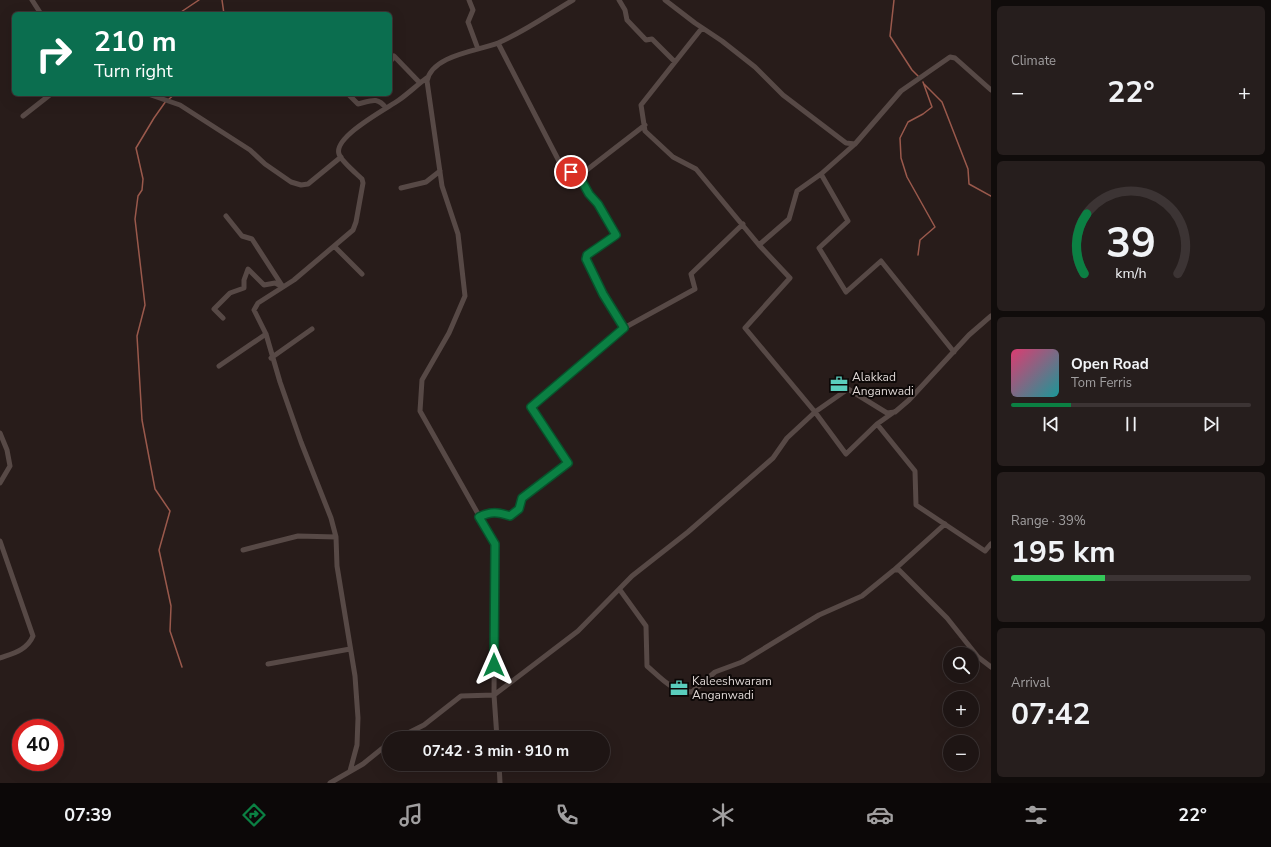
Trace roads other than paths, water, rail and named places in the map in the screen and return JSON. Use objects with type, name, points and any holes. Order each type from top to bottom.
[{"type":"street","points":[[32,0],[40,12]]},
{"type":"street","points":[[469,0],[473,10],[468,22],[478,49]]},
{"type":"street","points":[[350,771],[357,745],[358,718],[355,676],[337,566],[336,537],[331,518],[301,442],[272,358],[266,334],[254,310],[258,303],[284,287],[306,270],[354,228],[363,184],[362,179],[340,156],[338,149],[343,140],[357,128],[428,77],[435,68],[460,54],[498,43],[573,0]]},
{"type":"street","points":[[619,0],[625,10],[627,20],[646,40],[652,39],[675,62]]},
{"type":"street","points":[[665,0],[755,67],[783,95],[846,143],[854,144]]},
{"type":"street","points":[[702,28],[641,105],[645,131],[673,157],[696,169],[759,245],[790,278],[745,328],[815,412],[846,454],[877,424],[909,400],[954,352],[991,316]]},
{"type":"street","points":[[498,43],[562,167],[579,176],[589,194],[598,204],[616,235],[587,255],[586,259],[603,294],[624,328]]},
{"type":"street","points":[[392,59],[394,56],[420,83]]},
{"type":"street","points":[[759,245],[789,220],[797,191],[821,174],[854,144],[900,91],[950,57],[955,58],[991,90]]},
{"type":"street","points":[[428,77],[427,81],[442,186],[458,234],[465,296],[449,333],[422,380],[420,411],[495,544],[494,695],[497,731]]},
{"type":"street","points":[[23,116],[48,96]]},
{"type":"street","points":[[154,96],[180,105],[250,150],[264,164],[291,182],[300,185],[308,184],[340,156]]},
{"type":"street","points":[[350,96],[358,104],[375,100],[382,102],[386,108]]},
{"type":"street","points":[[579,176],[644,125]]},
{"type":"street","points":[[401,188],[426,182],[440,172]]},
{"type":"street","points":[[821,174],[848,221],[819,248],[846,292],[881,261],[954,352]]},
{"type":"street","points":[[226,216],[242,236],[252,239],[284,287]]},
{"type":"street","points":[[479,517],[489,512],[500,512],[510,516],[519,509],[522,498],[568,463],[531,407],[624,328],[695,289],[691,274],[743,224]]},
{"type":"street","points":[[334,246],[362,274]]},
{"type":"street","points":[[223,318],[214,309],[230,293],[244,288],[244,280],[248,270],[264,285],[275,283],[284,287]]},
{"type":"street","points":[[272,358],[312,330]]},
{"type":"street","points":[[219,366],[266,334]]},
{"type":"street","points":[[412,731],[424,725],[461,696],[494,695],[578,631],[620,590],[632,576],[688,532],[773,458],[787,438],[815,412],[848,390],[887,413],[895,412]]},
{"type":"street","points":[[877,424],[915,471],[916,505],[985,552],[991,544]]},
{"type":"street","points":[[0,433],[7,450],[10,466],[0,483]]},
{"type":"street","points":[[620,590],[646,626],[647,666],[669,686],[683,692],[692,692],[715,672],[742,662],[819,615],[862,596],[894,570],[945,524]]},
{"type":"street","points":[[243,550],[298,536],[336,537]]},
{"type":"street","points":[[0,541],[33,636],[30,642],[23,649],[0,658]]},
{"type":"street","points":[[894,570],[898,570],[909,579],[947,618],[978,657],[991,666]]},
{"type":"street","points":[[268,664],[350,649]]},
{"type":"street","points":[[330,783],[362,764],[382,748]]},
{"type":"street","points":[[499,771],[500,783]]},
{"type":"waterway","points":[[181,12],[199,0]]},
{"type":"waterway","points":[[222,0],[224,12]]},
{"type":"waterway","points":[[894,0],[890,36],[912,70],[918,76]]},
{"type":"waterway","points":[[918,255],[920,240],[935,227],[907,177],[901,158],[900,138],[908,122],[932,107],[923,82]]},
{"type":"waterway","points":[[924,84],[942,102],[968,169],[969,184],[991,196]]},
{"type":"waterway","points":[[169,99],[173,96]]},
{"type":"waterway","points":[[166,101],[136,148],[143,179],[142,190],[138,196],[135,219],[145,305],[137,336],[142,420],[155,489],[170,511],[159,550],[171,606],[170,631],[182,667]]},
{"type":"place","name":"Alakkad Anganwadi","points":[[839,384]]},
{"type":"place","name":"Kaleeshwaram Anganwadi","points":[[679,688]]}]
